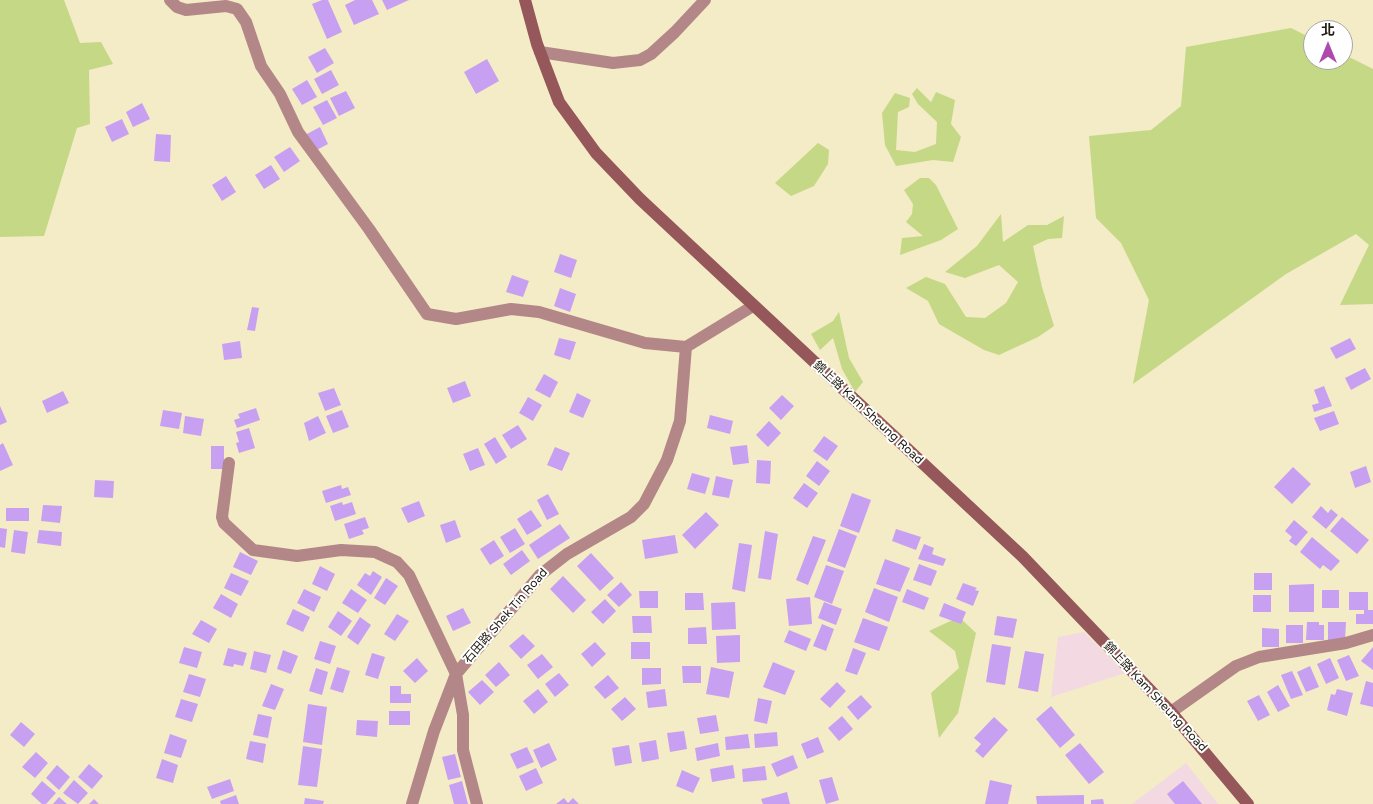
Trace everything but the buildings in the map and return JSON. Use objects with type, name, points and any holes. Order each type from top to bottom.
[{"type":"main road","name":"錦上路 Kam Sheung Road","points":[[525,0],[540,52],[559,102],[596,153],[640,200],[1023,557],[1171,712],[1248,804]]},
{"type":"street","points":[[170,0],[177,7],[186,10],[226,6],[237,9],[246,22],[261,66],[280,94],[298,132],[369,229],[427,314],[456,319],[511,310],[539,312],[645,344],[686,347],[753,306]]},
{"type":"street","points":[[540,52],[613,63],[640,60],[651,54],[676,32],[705,0]]},
{"type":"street","name":"石田路 Shek Tin Road","points":[[412,804],[434,731],[456,674],[540,575],[567,554],[631,517],[644,504],[667,460],[680,421],[686,347]]},
{"type":"street","points":[[229,463],[222,517],[224,523],[253,550],[296,556],[341,550],[375,552],[397,562],[409,575],[456,674],[463,715],[463,750],[477,804]]},
{"type":"street","points":[[1171,712],[1236,666],[1259,656],[1346,643],[1373,635]]},
{"type":"shaded area","points":[[1084,632],[1125,673],[1051,697],[1058,637]]},
{"type":"shaded area","points":[[1186,763],[1218,804],[1132,804]]},
{"type":"green space","points":[[0,0],[64,0],[80,43],[101,42],[113,64],[89,70],[90,124],[77,128],[44,236],[0,237]]},
{"type":"green space","points":[[1291,28],[1303,34],[1303,70],[1353,70],[1353,59],[1373,69],[1373,304],[1340,305],[1369,245],[1356,234],[1286,274],[1133,384],[1149,300],[1121,243],[1096,218],[1089,136],[1151,130],[1181,106],[1186,47]]},
{"type":"green space","points":[[917,88],[931,102],[936,92],[955,100],[951,124],[961,137],[953,162],[933,160],[896,166],[885,145],[882,113],[895,93],[910,98],[909,107],[898,112],[896,150],[915,152],[936,144],[937,122],[918,104],[912,94]]},
{"type":"green space","points":[[818,143],[829,150],[828,164],[814,186],[791,196],[775,183]]},
{"type":"green space","points":[[920,178],[929,178],[936,185],[958,229],[941,240],[900,255],[902,238],[923,236],[906,222],[912,214],[913,204],[904,190]]},
{"type":"green space","points":[[1001,214],[1003,242],[1028,225],[1047,225],[1064,216],[1062,238],[1048,239],[1033,246],[1042,287],[1054,326],[1038,337],[999,355],[984,350],[939,324],[928,301],[906,288],[926,277],[945,284],[966,317],[985,318],[1006,303],[1018,282],[999,265],[965,278],[945,272],[977,246]]},
{"type":"green space","points":[[839,312],[849,358],[863,382],[855,392],[842,369],[833,338],[820,350],[811,334],[833,321]]},
{"type":"green space","points":[[959,617],[976,633],[958,713],[939,738],[931,693],[959,668],[955,651],[929,631]]}]
